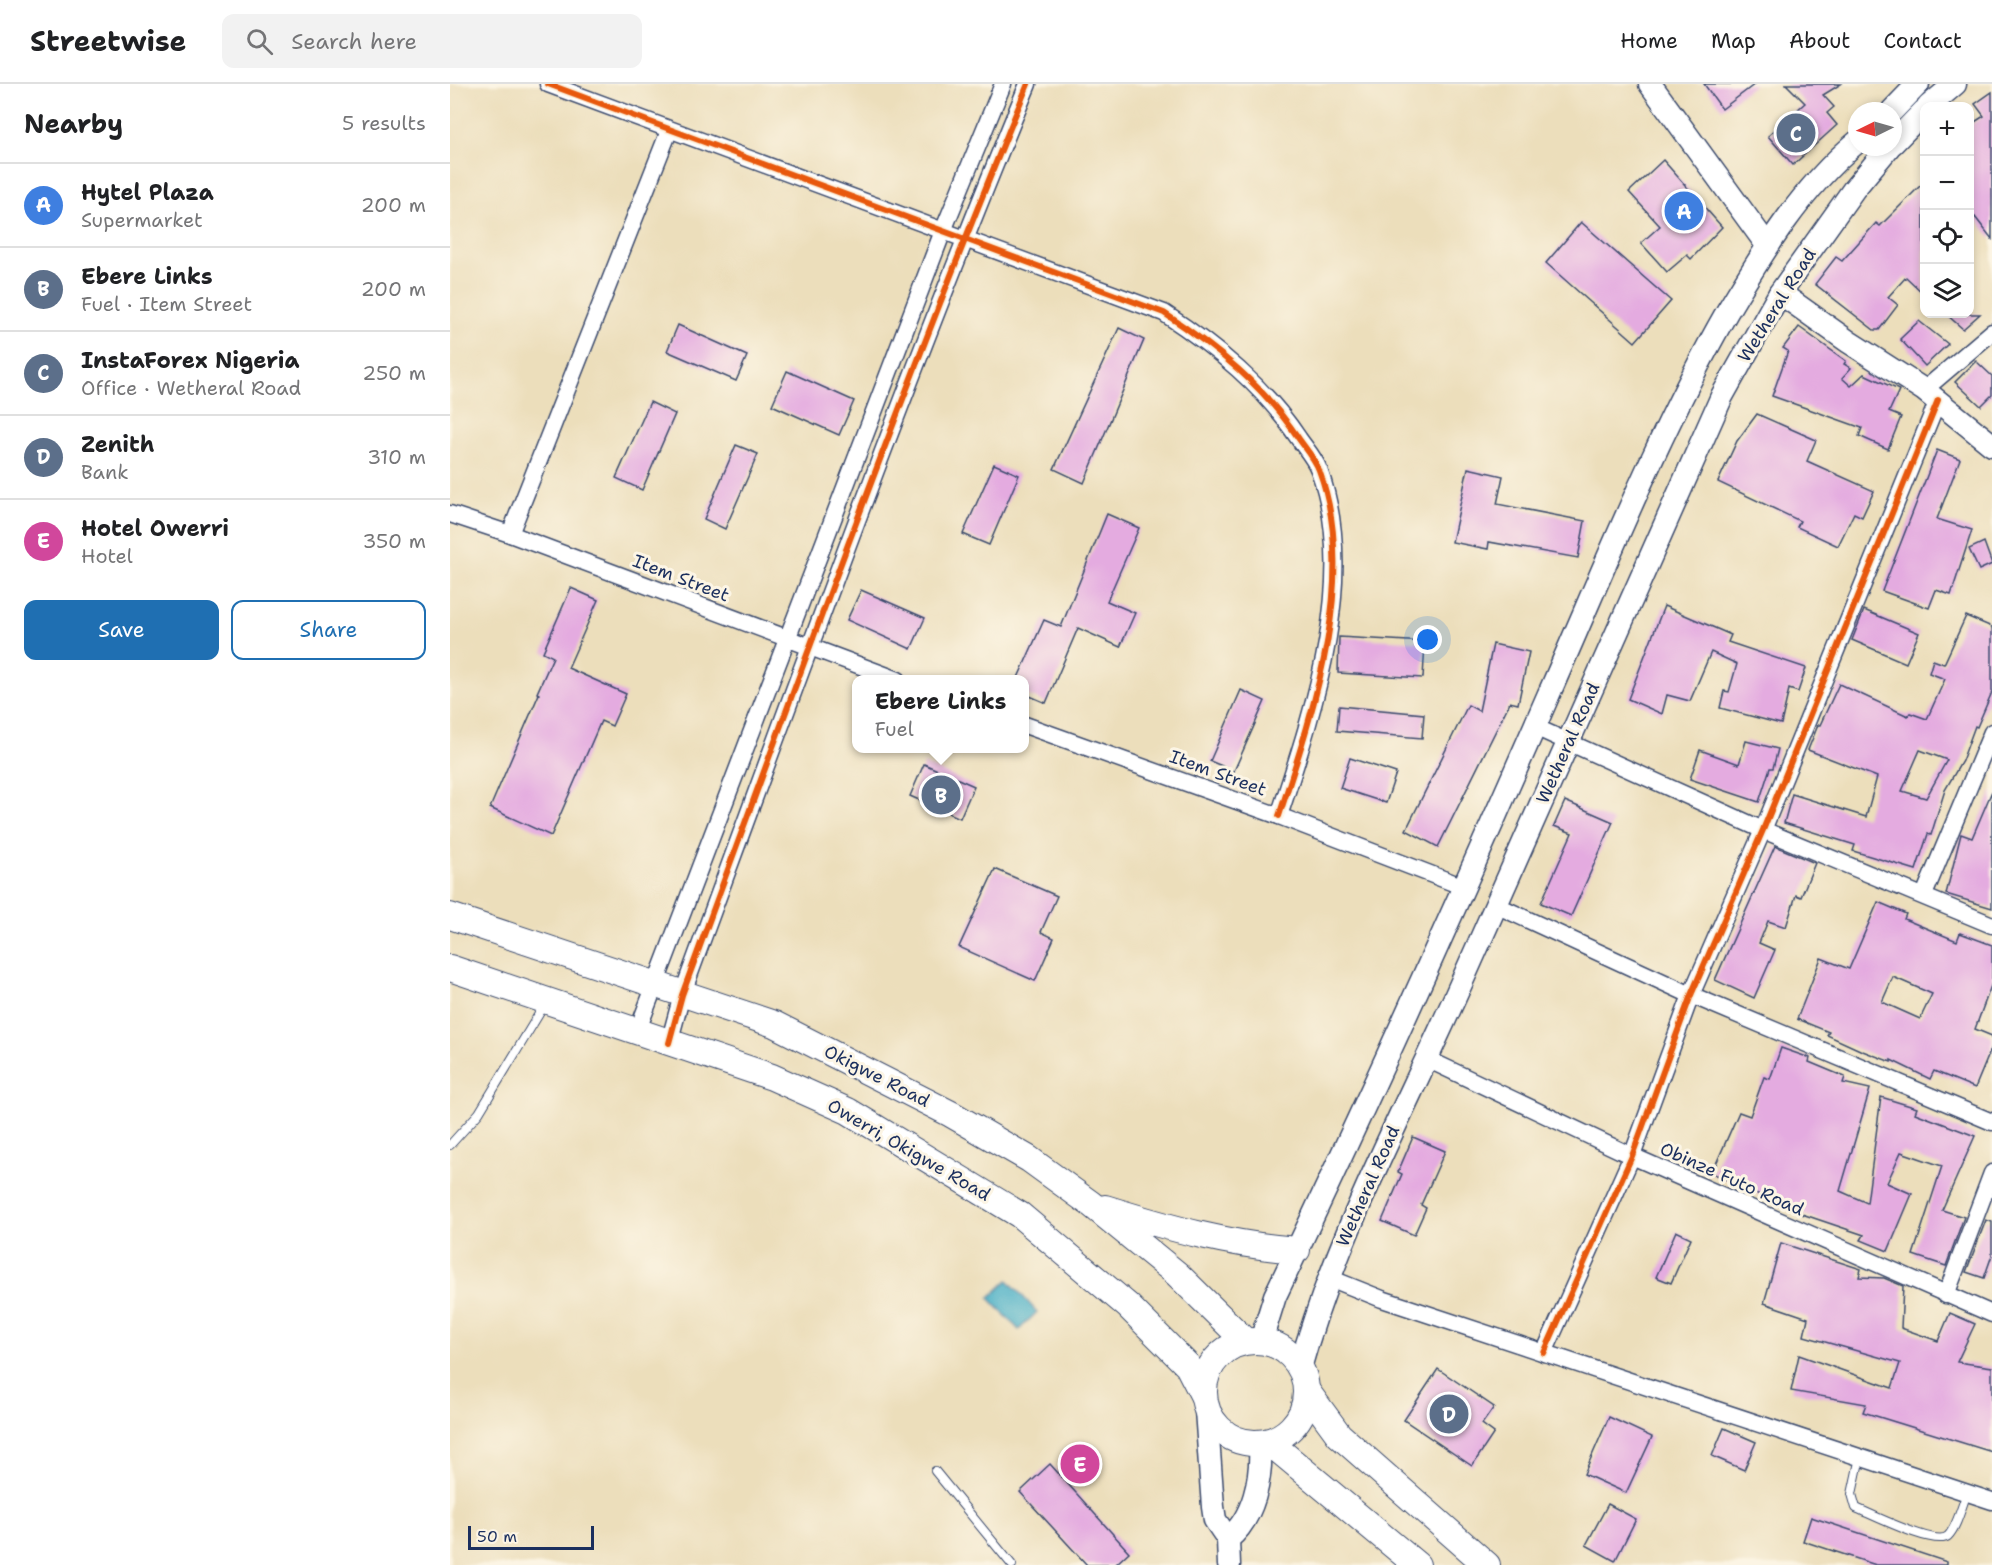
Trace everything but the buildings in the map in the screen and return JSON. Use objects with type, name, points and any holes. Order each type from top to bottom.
[{"type":"main road","points":[[1650,84],[1767,245]]},
{"type":"main road","points":[[1901,102],[1918,84]]},
{"type":"main road","points":[[1934,102],[1955,84]]},
{"type":"main road","points":[[1902,134],[1920,115]]},
{"type":"main road","name":"Wetheral Road","points":[[1253,1341],[1464,887],[1669,422],[1710,342],[1767,245],[1808,191],[1848,151]]},
{"type":"main road","name":"Wetheral Road","points":[[1303,1379],[1328,1277],[1361,1196],[1427,1059],[1722,396],[1780,293],[1854,189],[1882,156]]},
{"type":"main road","points":[[1780,293],[1849,342],[1931,395],[1992,445]]},
{"type":"main road","name":"Okigwe Road","points":[[450,916],[774,1024],[877,1075],[1029,1159],[1091,1204],[1177,1274],[1253,1341]]},
{"type":"main road","name":"Owerri, Okigwe Road","points":[[450,968],[772,1077],[848,1111],[1020,1215],[1128,1306],[1188,1366],[1204,1402]]},
{"type":"main road","points":[[1091,1204],[1184,1233],[1253,1247],[1297,1250]]},
{"type":"main road","points":[[1229,1565],[1228,1539],[1215,1520],[1213,1507],[1204,1402],[1206,1374],[1215,1358],[1229,1347],[1253,1341],[1277,1346],[1290,1354],[1303,1379],[1339,1435],[1486,1565]]},
{"type":"main road","points":[[1228,1539],[1242,1528],[1247,1516],[1259,1478],[1265,1444],[1292,1428],[1300,1417],[1303,1379]]},
{"type":"main road","points":[[1204,1402],[1219,1430],[1239,1442],[1265,1444],[1417,1565]]},
{"type":"street","points":[[548,84],[669,131],[1125,298],[1173,319],[1209,343],[1263,392],[1318,468],[1334,526],[1334,590],[1314,709],[1279,816]]},
{"type":"street","points":[[637,1032],[943,231],[1003,84]]},
{"type":"street","points":[[669,1043],[682,995],[810,648],[965,238],[1028,84]]},
{"type":"street","points":[[510,534],[669,131]]},
{"type":"street","points":[[1544,1353],[1632,1156],[1691,995],[1763,831],[1931,395],[1992,332]]},
{"type":"street","name":"Item Street","points":[[450,514],[510,534],[884,675]]},
{"type":"street","name":"Item Street","points":[[1029,726],[1279,816],[1464,887]]},
{"type":"street","points":[[1535,727],[1763,831],[1992,924]]},
{"type":"street","points":[[1924,895],[1992,732]]},
{"type":"street","points":[[1496,905],[1691,995],[1992,1122]]},
{"type":"street","name":"Obinze Futo Road","points":[[1427,1059],[1632,1156],[1992,1314]]},
{"type":"street","points":[[1946,1295],[1992,1173]]},
{"type":"street","points":[[1328,1277],[1382,1299],[1992,1501]]},
{"type":"lane","points":[[450,1145],[479,1113],[547,1001]]},
{"type":"lane","points":[[1860,1457],[1851,1494],[1856,1508],[1928,1538],[1941,1540],[1949,1536],[1967,1493]]},
{"type":"lane","points":[[935,1471],[1012,1565]]},
{"type":"water","points":[[1008,1280],[1037,1312],[1019,1330],[989,1298]]},
{"type":"cycle path","points":[[548,84],[1164,313],[1221,354],[1255,385],[1285,420],[1319,470],[1330,511],[1334,555],[1333,599],[1327,644],[1305,733],[1279,816]]},
{"type":"cycle path","points":[[669,1043],[682,995],[850,538],[937,310],[1028,84]]},
{"type":"cycle path","points":[[1544,1353],[1632,1156],[1691,995],[1763,830],[1938,400]]},
{"type":"place","name":"InstaForex Nigeria","points":[[1796,133]]},
{"type":"place","name":"Hytel Plaza","points":[[1684,211]]},
{"type":"place","name":"Ebere Links","points":[[941,795]]},
{"type":"place","name":"Zenith","points":[[1449,1414]]},
{"type":"place","name":"Hotel Owerri","points":[[1080,1464]]}]
